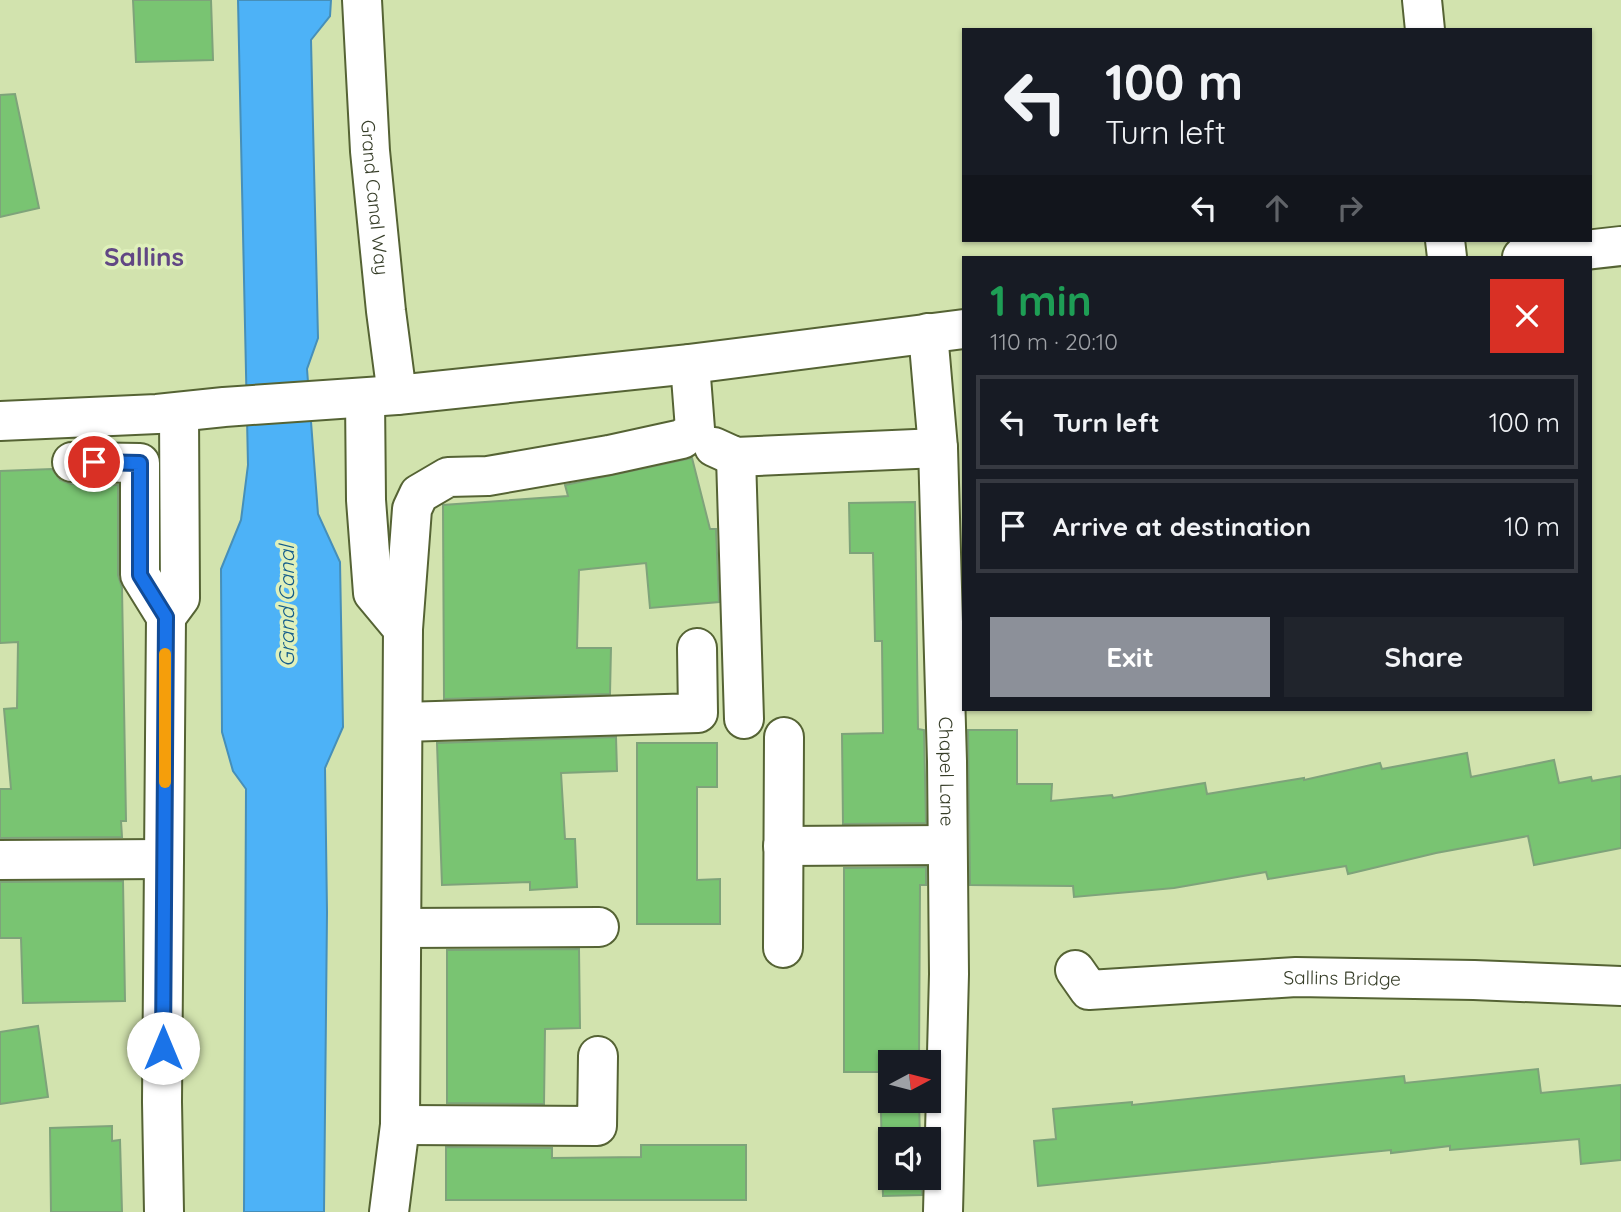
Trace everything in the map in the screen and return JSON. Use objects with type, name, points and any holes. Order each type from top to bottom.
[{"type":"street","name":"Grand Canal Way","points":[[362,0],[370,151],[386,311],[366,397],[366,500],[373,593],[403,629]]},
{"type":"street","points":[[1422,0],[1425,28]]},
{"type":"street","points":[[1530,256],[1621,246]]},
{"type":"street","points":[[0,421],[179,412],[366,397],[690,364],[946,331]]},
{"type":"street","name":"Chapel Lane","points":[[943,1212],[949,974],[938,448],[946,331]]},
{"type":"street","points":[[690,364],[695,429],[717,449],[736,457],[938,448]]},
{"type":"street","points":[[166,617],[180,598],[179,412]]},
{"type":"street","points":[[389,1212],[400,1125],[403,629],[411,509],[419,494],[448,477],[488,475],[609,455],[682,439],[695,429]]},
{"type":"street","points":[[736,457],[744,719]]},
{"type":"street","points":[[72,462],[140,463],[140,575],[166,617],[162,1102],[164,1212]]},
{"type":"street","points":[[403,722],[698,713],[697,648]]},
{"type":"street","points":[[783,948],[784,737]]},
{"type":"street","points":[[783,846],[947,845]]},
{"type":"street","points":[[0,860],[164,859]]},
{"type":"street","points":[[402,928],[599,928]]},
{"type":"street","name":"Sallins Bridge","points":[[1074,971],[1089,990],[1296,977],[1621,986]]},
{"type":"street","points":[[400,1125],[597,1126],[598,1056]]},
{"type":"water","name":"Grand Canal","points":[[238,0],[331,0],[330,16],[311,40],[318,338],[307,369],[318,514],[340,562],[343,727],[325,768],[327,912],[324,1212],[244,1212],[246,789],[233,771],[222,732],[221,569],[241,520],[248,465]]},
{"type":"building","points":[[133,0],[211,0],[213,60],[136,62]]},
{"type":"building","points":[[15,94],[39,208],[0,217],[0,95]]},
{"type":"building","points":[[692,458],[710,529],[716,529],[719,602],[650,608],[646,563],[579,570],[577,648],[611,648],[610,694],[444,699],[443,505],[568,496],[565,485]]},
{"type":"building","points":[[52,469],[60,480],[71,484],[118,485],[118,575],[122,588],[126,821],[121,821],[122,837],[0,838],[0,789],[11,789],[4,709],[17,708],[18,642],[0,643],[0,471]]},
{"type":"building","points":[[915,502],[918,729],[924,730],[926,823],[843,824],[842,734],[883,733],[882,641],[875,641],[873,553],[850,553],[849,503]]},
{"type":"building","points":[[968,730],[1017,730],[1017,784],[1052,784],[1051,801],[1112,795],[1113,798],[1205,783],[1207,794],[1304,780],[1380,763],[1382,769],[1467,753],[1471,777],[1554,760],[1559,783],[1591,777],[1592,781],[1621,776],[1621,848],[1534,865],[1528,836],[1436,853],[1348,874],[1346,866],[1268,879],[1266,872],[1174,888],[1074,897],[1073,886],[970,885]]},
{"type":"building","points":[[616,737],[617,771],[561,773],[565,839],[575,839],[577,887],[530,890],[530,882],[442,885],[437,743]]},
{"type":"building","points":[[637,743],[717,743],[717,787],[697,787],[697,880],[720,879],[720,924],[637,924]]},
{"type":"building","points":[[926,867],[926,885],[920,885],[919,1050],[878,1050],[878,1072],[844,1072],[844,868]]},
{"type":"building","points":[[123,881],[125,1001],[23,1003],[21,938],[0,938],[0,882]]},
{"type":"building","points":[[579,949],[580,1028],[545,1029],[544,1104],[447,1103],[447,950]]},
{"type":"building","points":[[38,1026],[48,1097],[0,1104],[0,1032]]},
{"type":"building","points":[[1538,1069],[1541,1093],[1621,1085],[1621,1160],[1581,1164],[1579,1139],[1450,1150],[1450,1146],[1391,1153],[1391,1150],[1038,1186],[1034,1141],[1056,1139],[1053,1109],[1132,1102],[1132,1105],[1404,1076],[1405,1083]]},
{"type":"building","points":[[881,1113],[919,1113],[920,1127],[881,1127]]},
{"type":"building","points":[[112,1126],[112,1141],[120,1140],[122,1212],[51,1212],[50,1128]]},
{"type":"building","points":[[641,1145],[746,1145],[746,1200],[446,1200],[446,1147],[552,1148],[552,1158],[641,1157]]},
{"type":"building","points":[[883,1190],[922,1190],[922,1195],[883,1196]]},
{"type":"slow traffic","points":[[165,654],[165,782]]},
{"type":"district","name":"Sallins","points":[[144,256]]},
{"type":"route","points":[[94,462],[140,463],[140,575],[166,617],[163,1048]]}]
